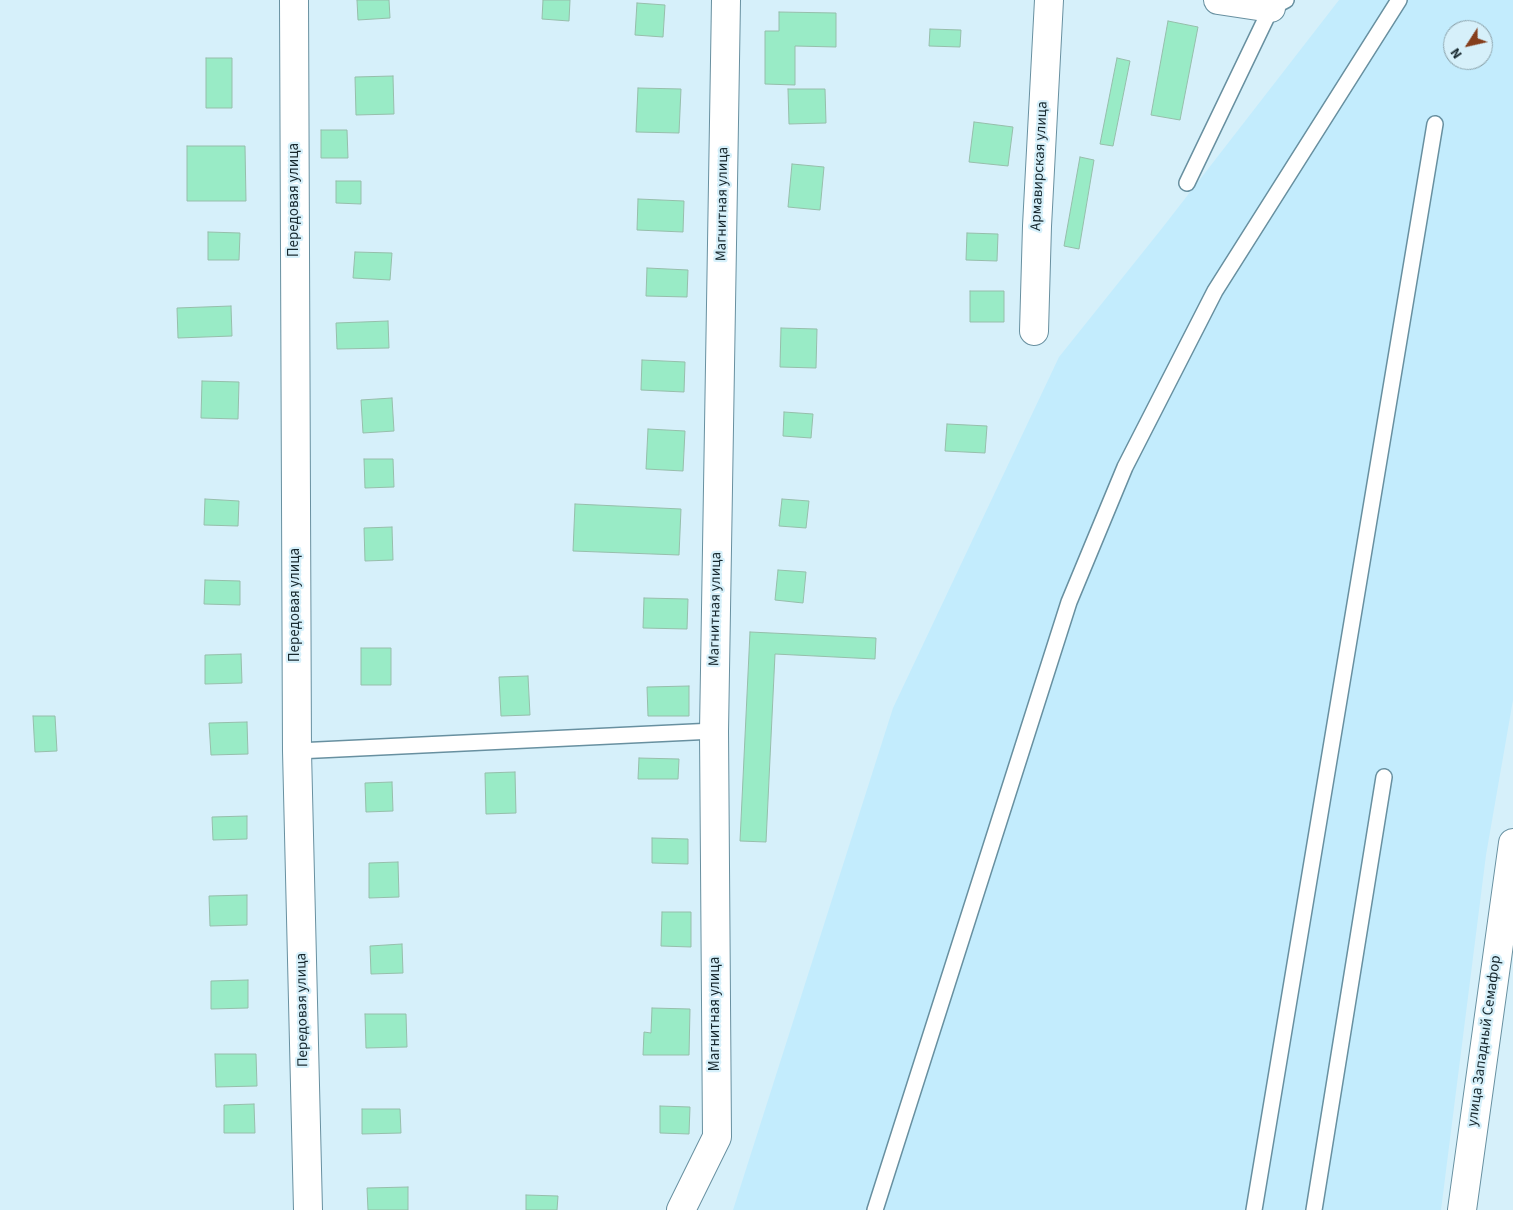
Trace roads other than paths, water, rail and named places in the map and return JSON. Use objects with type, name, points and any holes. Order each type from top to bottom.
[{"type":"street","name":"Передовая улица","points":[[294,0],[297,751],[308,1210]]},
{"type":"street","name":"Магнитная улица","points":[[682,1210],[717,1137],[714,732],[726,0]]},
{"type":"street","name":"Армавирская улица","points":[[1034,331],[1037,226],[1049,0]]},
{"type":"street","points":[[1218,0],[1279,4]]},
{"type":"street","name":"улица Западный Семафор","points":[[1462,1210],[1513,843]]},
{"type":"lane","points":[[875,1210],[1069,602],[1125,467],[1215,291],[1399,0]]},
{"type":"lane","points":[[1187,183],[1279,4]]},
{"type":"lane","points":[[1254,1210],[1435,124]]},
{"type":"lane","points":[[297,751],[714,732]]},
{"type":"lane","points":[[1314,1210],[1384,777]]}]
